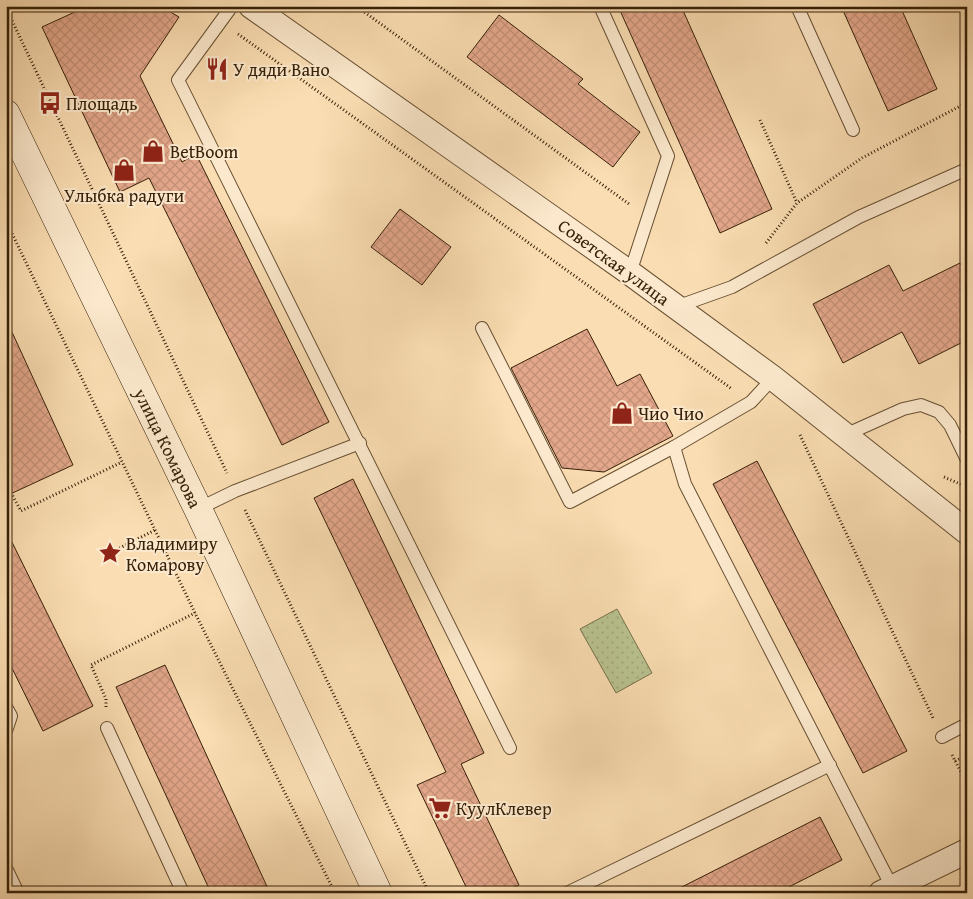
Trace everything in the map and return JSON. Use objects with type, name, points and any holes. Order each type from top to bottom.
[{"type":"main road","name":"улица Комарова","points":[[9,124],[198,509],[378,893]]},
{"type":"street","name":"Советская улица","points":[[251,6],[630,273],[773,378],[967,532]]},
{"type":"street","points":[[887,890],[967,851]]},
{"type":"lane","points":[[232,6],[178,80],[510,748]]},
{"type":"lane","points":[[600,6],[668,156],[630,273]]},
{"type":"lane","points":[[797,6],[853,130]]},
{"type":"lane","points":[[676,307],[732,287],[859,217],[967,169]]},
{"type":"lane","points":[[482,328],[570,502],[674,447],[751,402],[773,378]]},
{"type":"lane","points":[[844,434],[903,409],[921,405],[938,412],[950,425],[967,460]]},
{"type":"lane","points":[[198,509],[236,491],[360,443]]},
{"type":"lane","points":[[674,447],[685,484],[830,765],[887,890]]},
{"type":"lane","points":[[6,707],[11,716],[6,731]]},
{"type":"lane","points":[[942,737],[967,724]]},
{"type":"lane","points":[[107,728],[183,893]]},
{"type":"lane","points":[[567,893],[830,765]]},
{"type":"lane","points":[[6,868],[18,893]]},
{"type":"path","points":[[197,6],[751,402]]},
{"type":"path","points":[[356,6],[648,218]]},
{"type":"path","points":[[6,7],[429,893]]},
{"type":"path","points":[[762,249],[797,203],[862,158],[964,104],[967,88]]},
{"type":"path","points":[[760,120],[797,203]]},
{"type":"path","points":[[6,221],[195,613],[335,893]]},
{"type":"path","points":[[799,432],[942,737],[967,784]]},
{"type":"path","points":[[6,488],[10,491],[21,512],[122,462]]},
{"type":"path","points":[[110,553],[155,530]]},
{"type":"path","points":[[107,728],[106,699],[91,666],[195,613]]},
{"type":"path","points":[[955,761],[967,755]]},
{"type":"green space","points":[[617,609],[652,673],[616,693],[580,629]]},
{"type":"building","points":[[88,6],[160,6],[179,17],[140,76],[182,162],[196,154],[329,422],[282,445],[149,178],[120,192],[42,27]]},
{"type":"building","points":[[618,6],[681,6],[772,209],[720,233]]},
{"type":"building","points":[[841,6],[900,6],[937,89],[888,111]]},
{"type":"building","points":[[499,15],[583,79],[578,84],[640,132],[613,167],[467,57]]},
{"type":"building","points":[[400,209],[451,247],[422,285],[371,247]]},
{"type":"building","points":[[960,263],[967,276],[967,340],[919,364],[902,332],[843,363],[813,304],[889,265],[903,291]]},
{"type":"building","points":[[6,319],[73,465],[6,496]]},
{"type":"building","points":[[587,329],[617,386],[640,374],[673,436],[604,472],[562,468],[511,368]]},
{"type":"building","points":[[757,461],[907,751],[863,773],[713,484]]},
{"type":"building","points":[[353,479],[484,753],[461,764],[519,885],[503,893],[469,893],[417,785],[446,772],[314,498]]},
{"type":"building","points":[[6,530],[93,706],[43,731],[6,656]]},
{"type":"building","points":[[165,665],[270,893],[211,893],[116,687]]},
{"type":"building","points":[[820,817],[842,860],[777,893],[670,893]]},
{"type":"place","name":"У дяди Вано","points":[[217,69]]},
{"type":"place","name":"Площадь","points":[[50,103]]},
{"type":"place","name":"BetBoom","points":[[153,151]]},
{"type":"place","name":"Улыбка радуги","points":[[124,170]]},
{"type":"place","name":"Чио Чио","points":[[622,413]]},
{"type":"place","name":"Владимиру Комарову","points":[[110,553]]},
{"type":"place","name":"КуулКлевер","points":[[440,808]]}]
